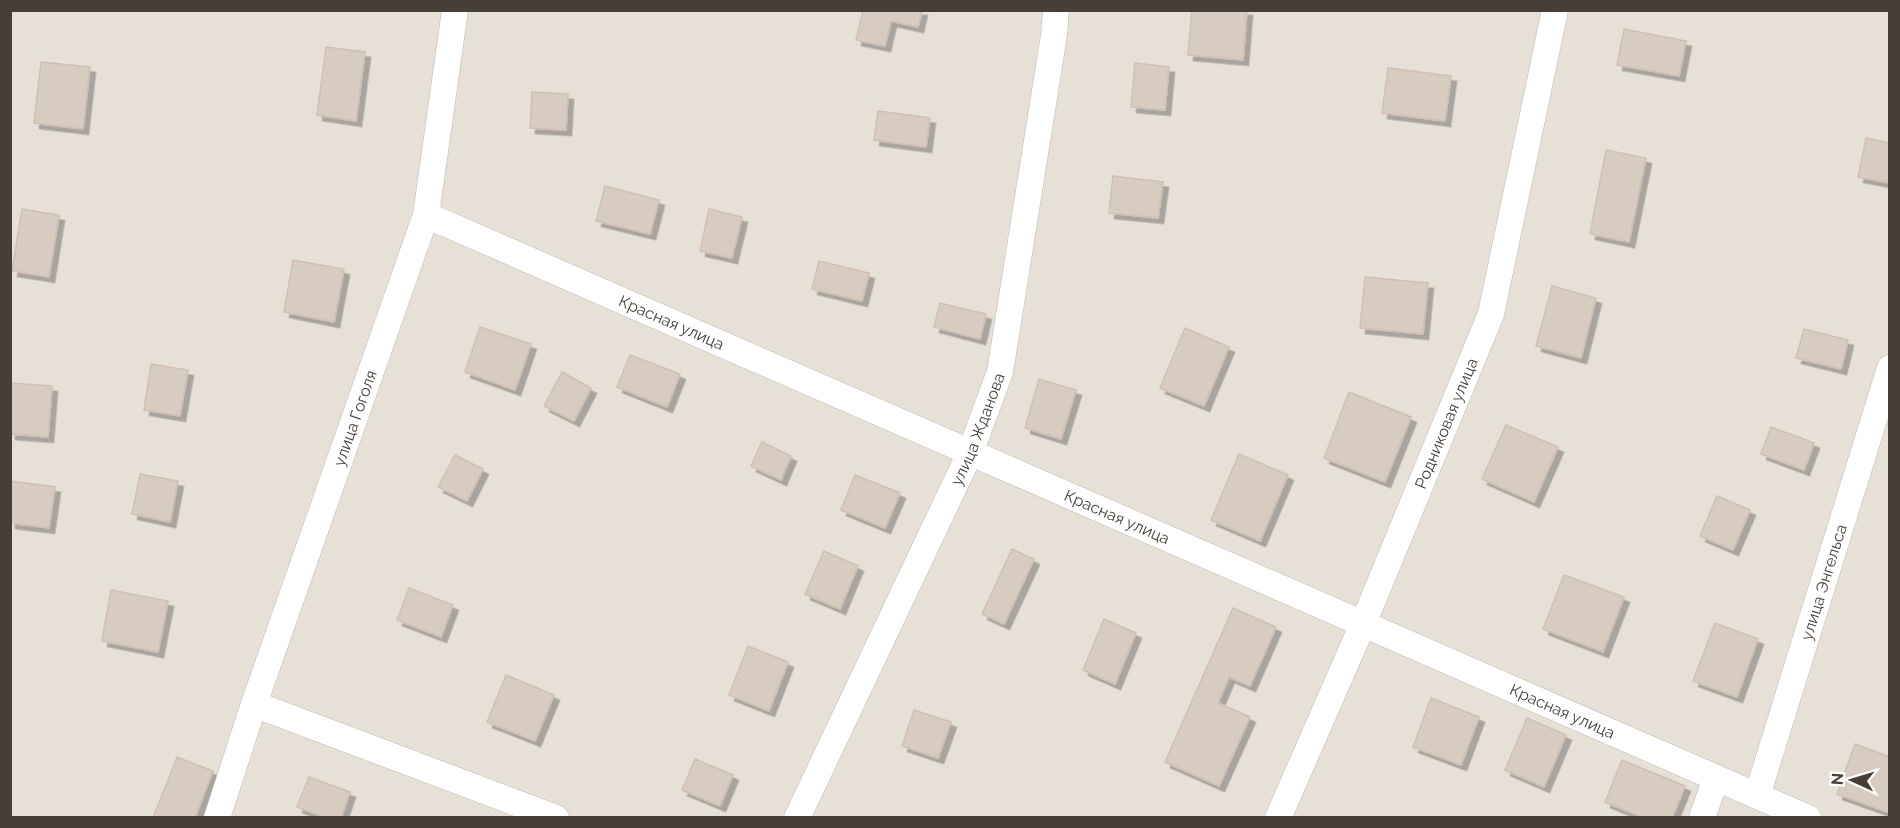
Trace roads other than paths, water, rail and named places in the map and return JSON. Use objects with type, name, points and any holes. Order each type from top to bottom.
[{"type":"street","name":"улица Гоголя","points":[[217,818],[254,704],[426,215],[454,10]]},
{"type":"street","name":"улица Жданова","points":[[797,818],[970,453],[1000,372],[1056,10]]},
{"type":"street","name":"Родниковая улица","points":[[1278,818],[1363,624],[1491,314],[1555,10]]},
{"type":"street","name":"Красная улица","points":[[426,215],[1808,818]]},
{"type":"street","name":"улица Энгельса","points":[[1757,796],[1890,368]]},
{"type":"street","points":[[254,704],[556,818]]},
{"type":"street","points":[[1702,818],[1716,778]]}]
